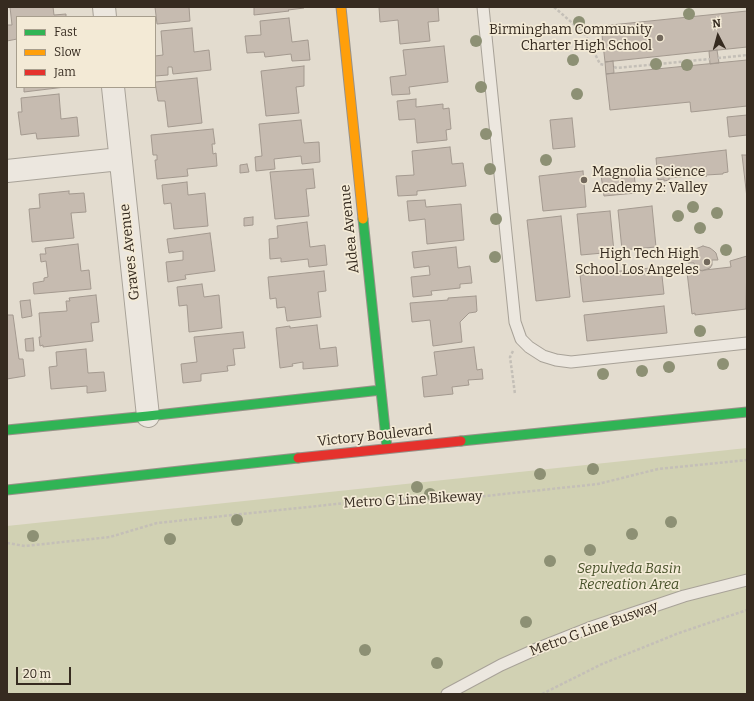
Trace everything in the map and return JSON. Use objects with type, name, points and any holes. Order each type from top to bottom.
[{"type":"street","name":"Aldea Avenue","points":[[341,7],[387,448]]},
{"type":"street","name":"Graves Avenue","points":[[113,88],[148,416]]},
{"type":"street","points":[[7,171],[120,159]]},
{"type":"street","points":[[7,430],[381,390]]},
{"type":"street","name":"Victory Boulevard","points":[[7,490],[387,448],[747,412]]},
{"type":"lane","points":[[483,7],[515,322],[521,339],[529,347],[543,356],[571,362],[747,343]]},
{"type":"lane","name":"Metro G Line Busway","points":[[447,694],[508,662],[589,628],[684,596],[747,580]]},
{"type":"path","points":[[554,7],[585,34],[600,64],[605,65]]},
{"type":"path","points":[[718,58],[747,55]]},
{"type":"path","points":[[614,67],[617,68],[710,59]]},
{"type":"path","points":[[515,394],[510,357],[521,339]]},
{"type":"path","name":"Metro G Line Bikeway","points":[[7,543],[25,546],[110,537],[158,523],[393,498],[438,501],[590,485],[658,469],[747,460]]},
{"type":"path","points":[[542,694],[602,664],[679,632],[747,610]]},
{"type":"green space","name":"Sepulveda Basin Recreation Area","points":[[747,448],[747,694],[7,694],[7,526]]},
{"type":"building","points":[[10,7],[53,7],[54,15],[66,14],[66,16],[16,16],[16,39],[7,41],[7,25],[12,25]]},
{"type":"building","points":[[155,7],[189,7],[190,21],[157,24]]},
{"type":"building","points":[[254,7],[304,7],[304,8],[254,15]]},
{"type":"building","points":[[379,7],[438,7],[439,21],[428,22],[430,41],[400,44],[398,20],[380,22]]},
{"type":"building","points":[[747,11],[747,47],[605,62],[601,26]]},
{"type":"building","points":[[289,18],[292,42],[308,40],[310,60],[292,61],[291,54],[265,57],[264,52],[247,53],[245,36],[261,35],[260,21]]},
{"type":"building","points":[[192,28],[194,52],[209,50],[211,70],[173,74],[172,67],[168,67],[168,75],[156,76],[156,56],[163,55],[161,31]]},
{"type":"building","points":[[444,46],[448,82],[409,87],[410,94],[392,95],[390,77],[406,75],[403,50]]},
{"type":"building","points":[[717,50],[719,63],[710,64],[709,51]]},
{"type":"building","points":[[747,60],[747,106],[691,112],[690,102],[610,110],[606,74]]},
{"type":"building","points":[[613,61],[614,73],[606,74],[605,62]]},
{"type":"building","points":[[304,66],[304,86],[296,87],[299,113],[266,116],[261,71]]},
{"type":"building","points":[[197,78],[202,123],[168,127],[165,101],[158,101],[156,82]]},
{"type":"building","points":[[24,88],[57,88],[24,92]]},
{"type":"building","points":[[59,94],[61,119],[77,117],[79,136],[37,139],[36,133],[21,135],[18,112],[22,112],[21,98]]},
{"type":"building","points":[[416,99],[416,107],[443,104],[443,109],[449,108],[451,129],[446,130],[447,140],[417,143],[415,119],[399,120],[397,101]]},
{"type":"building","points":[[747,115],[747,135],[729,137],[727,117]]},
{"type":"building","points":[[572,118],[575,147],[553,149],[550,120]]},
{"type":"building","points":[[301,120],[304,143],[319,142],[320,162],[302,164],[301,156],[274,159],[275,169],[256,171],[255,157],[262,156],[259,124]]},
{"type":"building","points":[[213,129],[215,144],[212,144],[213,154],[216,153],[217,166],[187,169],[188,176],[157,179],[155,160],[157,160],[157,155],[153,155],[151,135]]},
{"type":"building","points":[[450,147],[452,164],[463,163],[466,186],[417,191],[417,195],[398,196],[396,176],[414,175],[412,151]]},
{"type":"building","points":[[726,150],[728,172],[701,177],[701,175],[669,178],[669,180],[664,181],[664,179],[658,180],[656,158]]},
{"type":"building","points":[[742,155],[747,155],[747,198]]},
{"type":"building","points":[[247,164],[249,172],[240,173],[240,165]]},
{"type":"building","points":[[313,169],[315,188],[306,189],[309,216],[275,219],[270,172]]},
{"type":"building","points":[[583,171],[586,207],[543,211],[539,176]]},
{"type":"building","points":[[634,172],[636,193],[604,196],[601,175]]},
{"type":"building","points":[[187,182],[188,195],[205,193],[208,226],[174,229],[171,203],[164,204],[162,185]]},
{"type":"building","points":[[69,191],[69,194],[84,193],[86,212],[71,213],[74,238],[32,242],[29,209],[40,208],[39,194]]},
{"type":"building","points":[[425,200],[426,207],[461,204],[464,240],[427,244],[425,219],[409,221],[407,201]]},
{"type":"building","points":[[652,206],[656,247],[622,250],[618,210]]},
{"type":"building","points":[[610,211],[614,252],[581,255],[577,214]]},
{"type":"building","points":[[561,216],[570,297],[536,301],[527,220]]},
{"type":"building","points":[[253,217],[253,225],[244,226],[244,218]]},
{"type":"building","points":[[307,222],[310,247],[325,245],[327,265],[309,267],[308,259],[281,262],[281,258],[270,259],[269,239],[278,238],[277,226]]},
{"type":"building","points":[[210,233],[215,271],[185,275],[186,279],[168,282],[166,262],[183,260],[183,251],[169,253],[167,239]]},
{"type":"building","points":[[78,244],[81,271],[89,270],[91,289],[34,294],[33,283],[44,281],[44,278],[48,277],[46,261],[41,262],[40,254],[46,254],[45,248]]},
{"type":"building","points":[[703,246],[714,251],[718,260],[712,260],[712,265],[710,268],[702,271],[695,267],[694,263],[688,263],[688,259],[693,250]]},
{"type":"building","points":[[456,247],[458,268],[470,266],[472,283],[460,284],[460,288],[431,291],[432,295],[413,297],[411,277],[430,275],[429,266],[414,268],[412,252]]},
{"type":"building","points":[[747,256],[746,309],[695,315],[695,313],[692,314],[687,272],[731,267],[730,261]]},
{"type":"building","points":[[661,267],[664,294],[583,302],[580,275]]},
{"type":"building","points":[[324,271],[326,291],[318,292],[321,317],[287,321],[285,307],[277,308],[276,298],[270,299],[268,277]]},
{"type":"building","points":[[202,284],[204,297],[219,295],[222,328],[189,332],[187,305],[179,306],[177,287]]},
{"type":"building","points":[[96,295],[99,322],[91,323],[93,341],[43,347],[43,345],[40,346],[39,337],[41,337],[39,313],[67,311],[66,301],[70,301],[69,298]]},
{"type":"building","points":[[476,296],[477,311],[469,313],[460,322],[462,342],[433,346],[430,320],[412,322],[410,303]]},
{"type":"building","points":[[30,300],[32,316],[22,318],[20,301]]},
{"type":"building","points":[[664,306],[667,333],[587,341],[584,315]]},
{"type":"building","points":[[7,315],[13,315],[19,359],[23,359],[25,376],[7,379]]},
{"type":"building","points":[[317,325],[320,349],[336,347],[338,366],[303,369],[303,362],[292,364],[293,366],[280,368],[276,328]]},
{"type":"building","points":[[243,332],[245,348],[233,349],[235,365],[227,366],[228,371],[201,374],[201,381],[183,383],[181,364],[197,362],[194,337]]},
{"type":"building","points":[[33,338],[34,351],[26,351],[25,339]]},
{"type":"building","points":[[474,347],[477,370],[482,369],[483,379],[468,380],[469,385],[452,387],[453,394],[424,397],[422,377],[437,375],[434,352]]},
{"type":"building","points":[[86,349],[88,373],[104,372],[106,391],[87,393],[87,386],[51,389],[49,367],[57,366],[56,352]]},
{"type":"traffic: fast","points":[[363,219],[387,448]]},
{"type":"traffic: fast","points":[[7,430],[381,390]]},
{"type":"traffic: fast","points":[[461,441],[747,412]]},
{"type":"traffic: fast","points":[[7,490],[298,458]]},
{"type":"traffic: slow","points":[[341,7],[363,219]]},
{"type":"traffic: jam","points":[[298,458],[461,441]]},
{"type":"place","name":"Birmingham Community Charter High School","points":[[660,38]]},
{"type":"place","name":"Magnolia Science Academy 2: Valley","points":[[584,180]]},
{"type":"place","name":"High Tech High School Los Angeles","points":[[707,262]]}]
